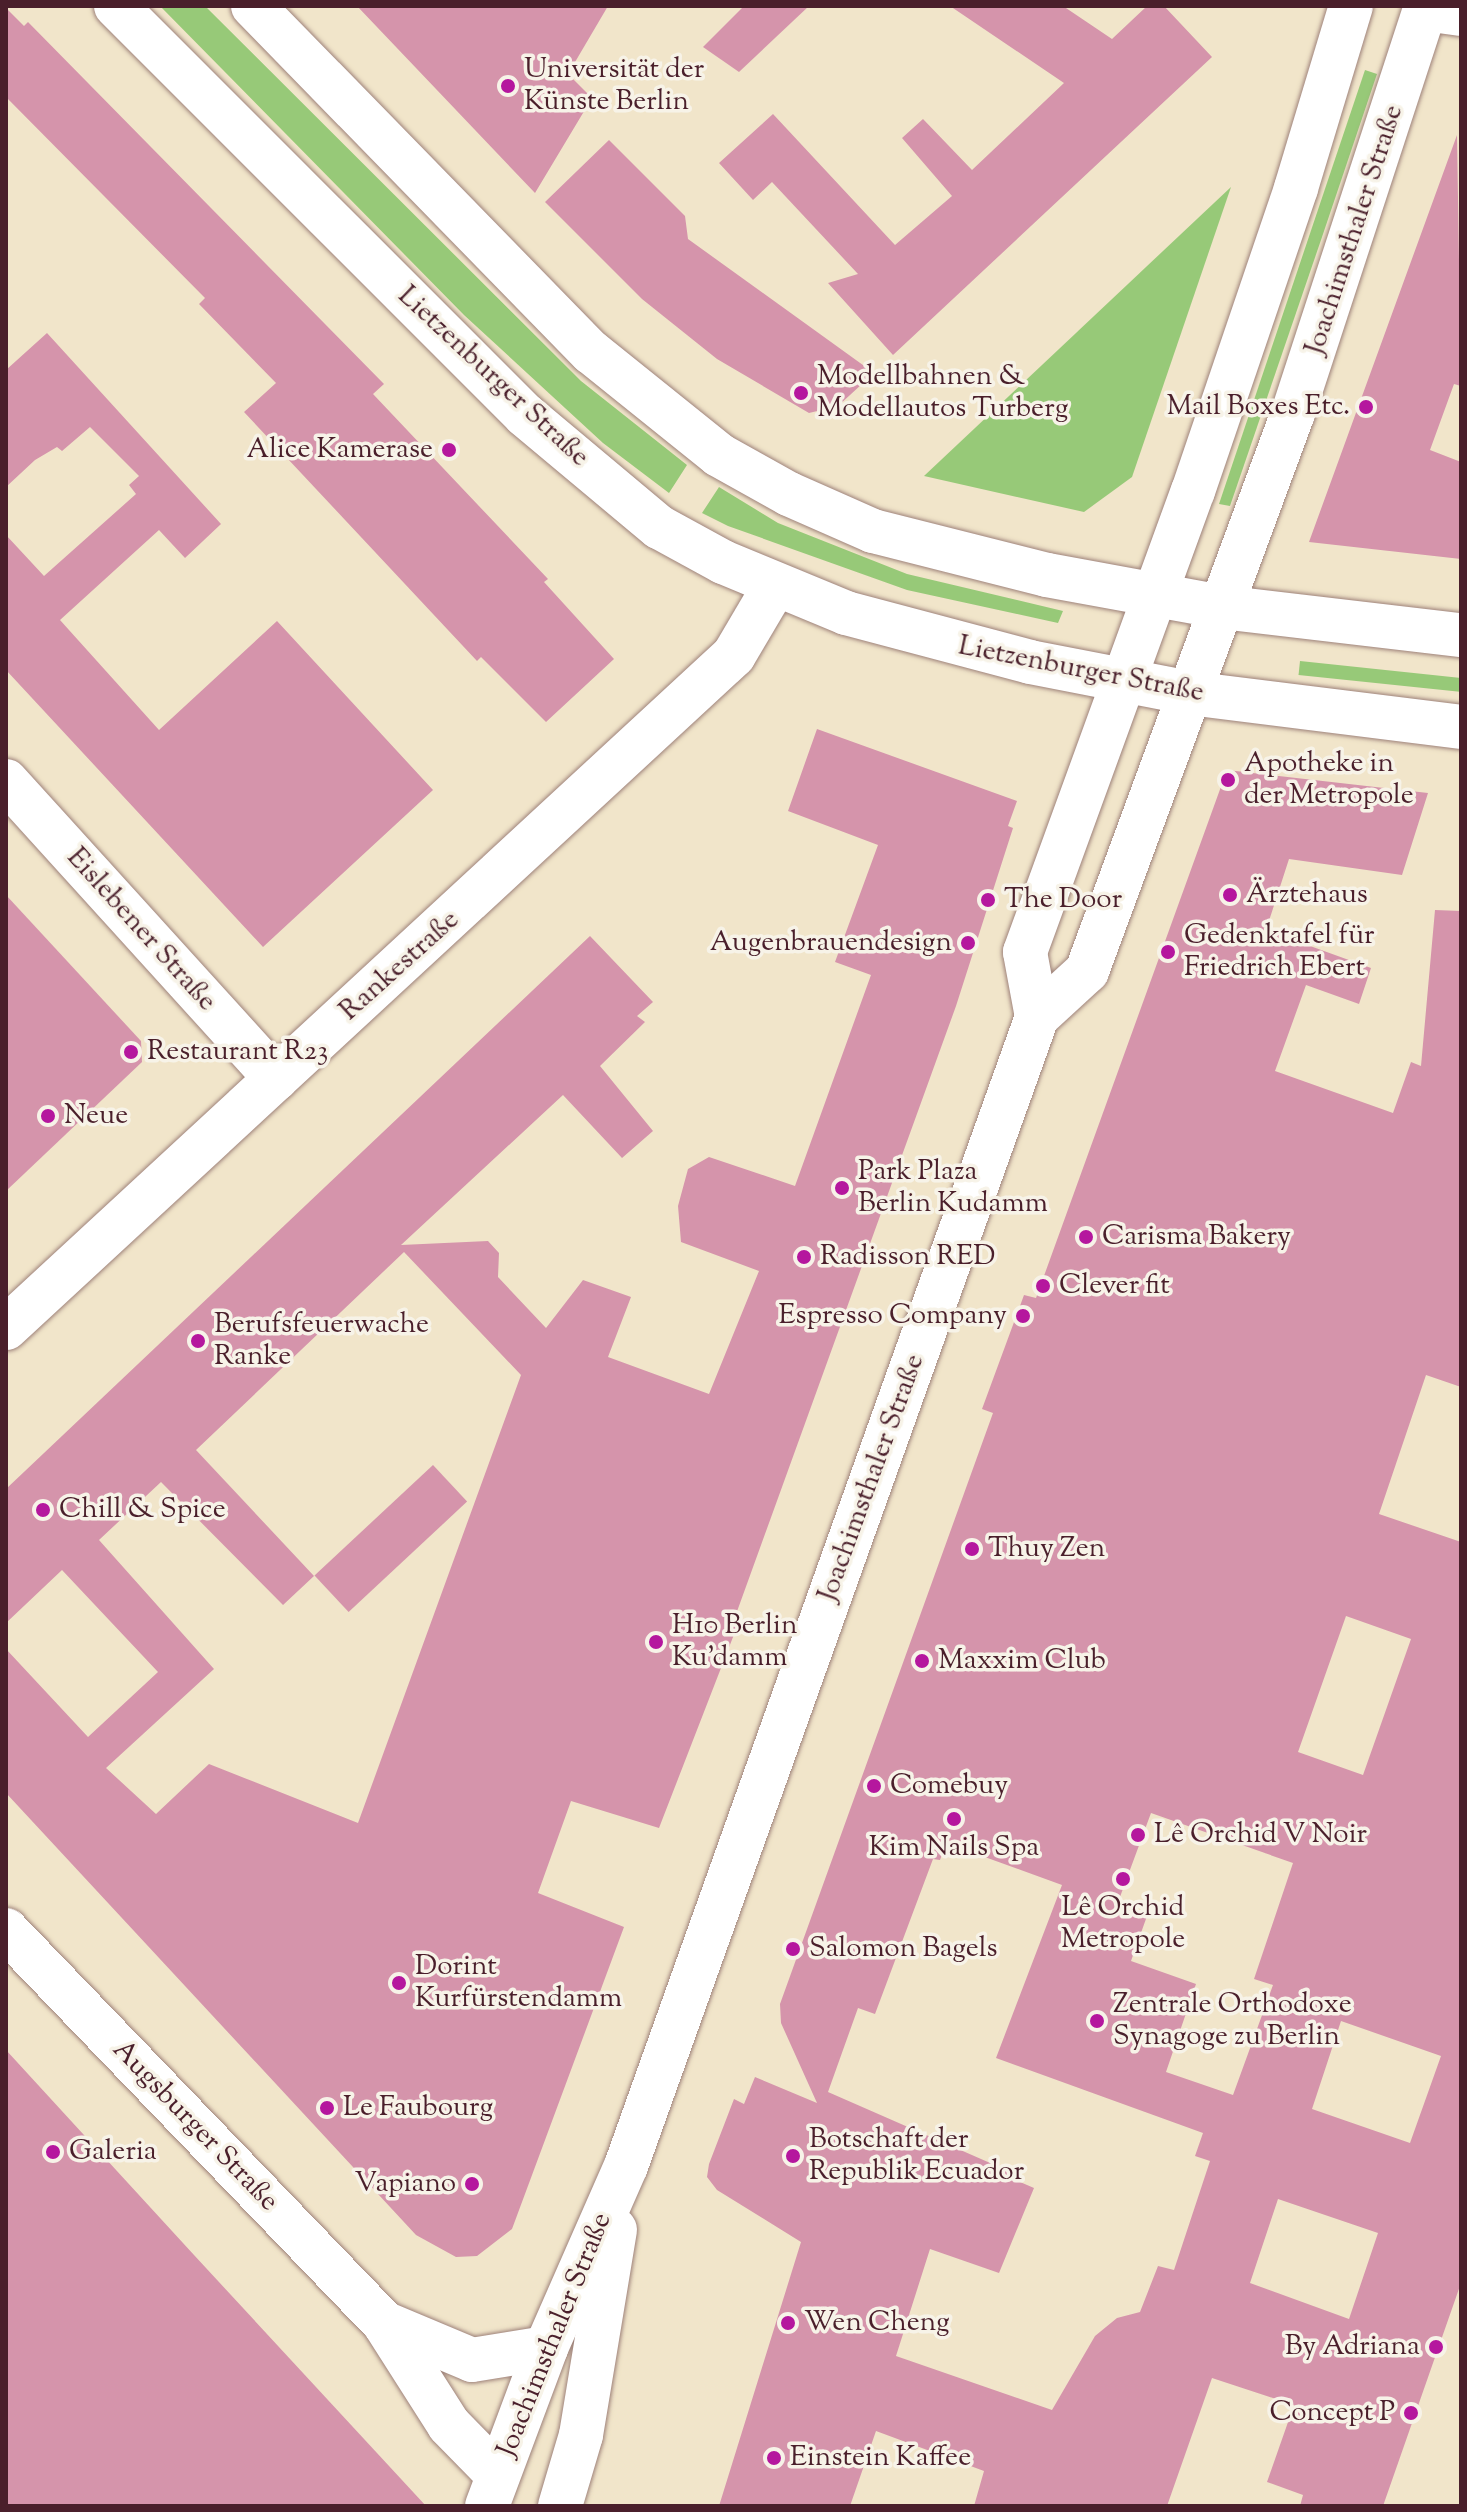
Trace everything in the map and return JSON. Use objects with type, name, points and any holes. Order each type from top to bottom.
[{"type":"main road","name":"Lietzenburger Straße","points":[[116,6],[525,415],[659,527],[774,587],[927,639],[1189,693],[1461,727]]},
{"type":"main road","points":[[253,6],[591,352],[719,455],[873,531],[968,558],[1221,607],[1461,635]]},
{"type":"main road","points":[[1037,1017],[1025,952],[1296,188],[1351,6]]},
{"type":"main road","name":"Joachimsthaler Straße","points":[[492,2490],[546,2348],[626,2166],[1037,1017],[1087,971],[1293,413],[1437,10]]},
{"type":"main road","name":"Rankestraße","points":[[6,1328],[734,655],[774,587]]},
{"type":"main road","name":"Eislebener Straße","points":[[6,781],[276,1079]]},
{"type":"main road","name":"Augsburger Straße","points":[[6,1930],[384,2323],[492,2490]]},
{"type":"main road","name":"Joachimsthaler Straße","points":[[560,2506],[581,2435],[626,2166]]},
{"type":"main road","name":"Augsburger Straße","points":[[384,2323],[472,2360],[546,2348]]},
{"type":"green space","points":[[160,6],[205,6],[581,381],[687,465],[669,493],[603,443],[464,315]]},
{"type":"green space","points":[[1365,70],[1377,74],[1230,506],[1219,504]]},
{"type":"green space","points":[[1231,187],[1132,477],[1084,512],[924,476]]},
{"type":"green space","points":[[719,487],[778,523],[907,574],[1063,611],[1058,623],[907,590],[728,526],[702,513]]},
{"type":"green space","points":[[1300,661],[1461,678],[1460,692],[1299,675]]},
{"type":"building","name":"Universität der Künste Berlin","points":[[357,6],[608,6],[568,74],[592,98],[535,193]]},
{"type":"building","points":[[744,6],[809,6],[739,72],[703,47]]},
{"type":"building","points":[[950,6],[1063,6],[1112,39],[1147,6],[1164,6],[1212,57],[893,355],[828,283],[858,274],[772,182],[753,200],[719,163],[773,114],[895,245],[952,196],[902,138],[923,119],[972,170],[1064,83]]},
{"type":"building","points":[[6,8],[24,26],[28,22],[384,384],[373,394],[548,579],[544,582],[614,659],[546,722],[481,657],[477,661],[244,412],[276,383],[199,304],[205,298],[6,97]]},
{"type":"building","points":[[1457,135],[1461,386],[1454,384],[1430,450],[1461,462],[1461,559],[1309,542]]},
{"type":"building","points":[[609,140],[685,216],[688,239],[874,373],[838,406],[809,413],[717,359],[642,299],[545,202]]},
{"type":"building","points":[[47,333],[221,524],[185,558],[159,530],[60,620],[159,730],[277,621],[433,790],[263,947],[6,670],[6,535],[44,576],[136,494],[129,485],[139,476],[90,427],[62,451],[57,447],[35,460],[6,487],[6,370]]},
{"type":"building","points":[[817,729],[1017,801],[1008,826],[1013,828],[956,1006],[735,1617],[740,1619],[659,1828],[571,1801],[538,1893],[624,1927],[512,2229],[477,2256],[456,2257],[416,2235],[6,1793],[6,1649],[88,1737],[158,1672],[62,1570],[6,1623],[6,1489],[590,936],[653,1002],[637,1016],[645,1022],[600,1066],[653,1131],[622,1158],[563,1095],[401,1245],[488,1241],[499,1253],[498,1277],[546,1328],[583,1280],[631,1297],[608,1357],[709,1394],[759,1271],[681,1242],[678,1206],[688,1169],[709,1157],[795,1186],[871,975],[835,962],[878,845],[788,811]],"holes":[[[404,1252],[521,1375],[358,1823],[209,1764],[156,1814],[106,1768],[214,1669],[99,1540],[161,1482],[283,1605],[314,1576],[196,1450]]]},
{"type":"building","points":[[1227,770],[1428,793],[1402,875],[1289,859],[1266,930],[1371,968],[1359,1004],[1306,985],[1275,1071],[1393,1113],[1411,1062],[1421,1066],[1435,910],[1461,911],[1461,1387],[1426,1375],[1379,1514],[1461,1542],[1461,2283],[1383,2506],[1300,2506],[1303,2495],[1267,2482],[1294,2405],[1212,2378],[1167,2506],[974,2506],[984,2471],[876,2431],[850,2506],[719,2506],[801,2242],[717,2190],[707,2177],[709,2164],[734,2099],[744,2104],[755,2077],[817,2103],[781,2023],[780,2004],[993,1413],[982,1409],[1024,1295],[1036,1298]],"holes":[[[1346,1616],[1411,1639],[1363,1775],[1298,1752]],[[1151,1813],[1293,1863],[1254,1979],[1273,1985],[1233,2095],[1166,2072],[1196,1984],[1131,1961],[1147,1916],[1117,1905]],[[946,1843],[1062,1885],[996,2058],[1203,2133],[1195,2156],[1210,2161],[1174,2270],[1158,2266],[1140,2312],[1117,2318],[1095,2336],[1052,2410],[896,2356],[930,2249],[999,2273],[1034,2188],[1011,2178],[1013,2173],[828,2092],[858,2008],[875,2014],[933,1859],[940,1860]],[[1341,2021],[1441,2056],[1410,2143],[1312,2109]],[[1278,2199],[1378,2233],[1349,2319],[1250,2283]]]},
{"type":"building","points":[[6,895],[141,1041],[142,1062],[6,1191]]},
{"type":"building","points":[[433,1465],[467,1502],[349,1612],[315,1575]]},
{"type":"building","points":[[6,2050],[194,2255],[426,2506],[6,2506]]},
{"type":"place","name":"Universität der Künste Berlin","points":[[508,86]]},
{"type":"place","name":"Modellbahnen & Modellautos Turberg","points":[[801,393]]},
{"type":"place","name":"Mail Boxes Etc.","points":[[1366,407]]},
{"type":"place","name":"Alice Kamerase","points":[[449,450]]},
{"type":"place","name":"Apotheke in der Metropole","points":[[1228,780]]},
{"type":"place","name":"Ärztehaus","points":[[1230,895]]},
{"type":"place","name":"The Door","points":[[988,900]]},
{"type":"place","name":"Augenbrauendesign","points":[[968,943]]},
{"type":"place","name":"Gedenktafel für Friedrich Ebert","points":[[1168,952]]},
{"type":"place","name":"Restaurant R23","points":[[131,1052]]},
{"type":"place","name":"Neue","points":[[48,1116]]},
{"type":"place","name":"Park Plaza Berlin Kudamm","points":[[842,1188]]},
{"type":"place","name":"Carisma Bakery","points":[[1086,1237]]},
{"type":"place","name":"Radisson RED","points":[[804,1257]]},
{"type":"place","name":"Clever fit","points":[[1043,1286]]},
{"type":"place","name":"Espresso Company","points":[[1023,1316]]},
{"type":"place","name":"Berufsfeuerwache Ranke","points":[[198,1341]]},
{"type":"place","name":"Chill & Spice","points":[[43,1510]]},
{"type":"place","name":"Thuy Zen","points":[[972,1549]]},
{"type":"place","name":"H10 Berlin Ku'damm","points":[[656,1642]]},
{"type":"place","name":"Maxxim Club","points":[[922,1661]]},
{"type":"place","name":"Comebuy","points":[[874,1786]]},
{"type":"place","name":"Kim Nails Spa","points":[[954,1819]]},
{"type":"place","name":"Lê Orchid V Noir","points":[[1138,1835]]},
{"type":"place","name":"Lê Orchid Metropole","points":[[1123,1879]]},
{"type":"place","name":"Salomon Bagels","points":[[793,1949]]},
{"type":"place","name":"Dorint Kurfürstendamm","points":[[399,1983]]},
{"type":"place","name":"Zentrale Orthodoxe Synagoge zu Berlin","points":[[1097,2021]]},
{"type":"place","name":"Le Faubourg","points":[[327,2108]]},
{"type":"place","name":"Galeria","points":[[53,2152]]},
{"type":"place","name":"Botschaft der Republik Ecuador","points":[[793,2156]]},
{"type":"place","name":"Vapiano","points":[[472,2184]]},
{"type":"place","name":"Wen Cheng","points":[[788,2323]]},
{"type":"place","name":"By Adriana","points":[[1436,2347]]},
{"type":"place","name":"Concept P","points":[[1411,2413]]},
{"type":"place","name":"Einstein Kaffee","points":[[774,2458]]}]
